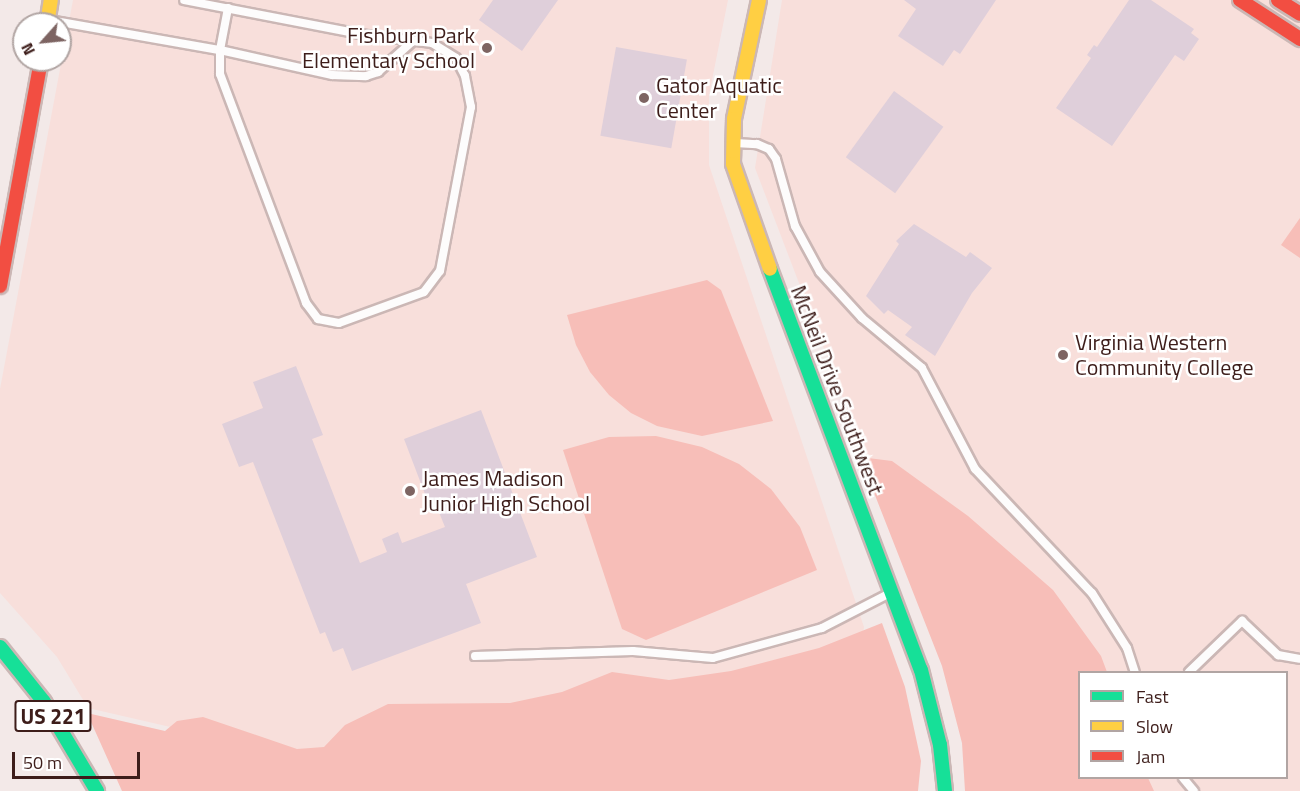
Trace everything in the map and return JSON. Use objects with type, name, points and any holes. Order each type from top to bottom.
[{"type":"street","name":"McNeil Drive Southwest","points":[[759,0],[734,119],[733,164],[748,216],[931,703],[945,791]]},
{"type":"street","points":[[1240,0],[1300,39]]},
{"type":"street","points":[[1278,0],[1300,14]]},
{"type":"street","points":[[0,286],[38,72]]},
{"type":"street","name":"US 221","points":[[0,647],[44,702],[97,791]]},
{"type":"lane","points":[[184,0],[432,43],[456,58],[471,96],[440,271],[432,284],[414,298],[339,323],[318,319],[306,303],[220,74],[220,50],[228,8]]},
{"type":"lane","points":[[72,26],[220,50],[332,75],[366,76],[378,72],[413,41]]},
{"type":"lane","points":[[733,144],[757,144],[769,149],[776,159],[795,226],[820,272],[862,318],[922,368],[975,469],[1092,593],[1127,648],[1135,671]]},
{"type":"lane","points":[[475,656],[633,651],[713,658],[822,628],[891,592]]},
{"type":"lane","points":[[1190,671],[1242,621],[1278,655],[1300,659]]},
{"type":"lane","points":[[1185,779],[1194,791]]},
{"type":"shaded area","name":"James Madison Junior High School","points":[[73,0],[728,0],[709,95],[709,165],[864,627],[839,791],[449,791],[88,708],[57,657],[0,593],[0,389],[59,72],[72,72],[71,12]]},
{"type":"shaded area","name":"Virginia Western Community College","points":[[782,0],[1300,0],[1300,791],[1071,791],[898,542],[755,168]]},
{"type":"shaded area","points":[[1300,218],[1300,258],[1281,245]]},
{"type":"shaded area","points":[[707,280],[721,290],[773,421],[702,436],[657,426],[631,413],[609,395],[590,372],[576,345],[567,315]]},
{"type":"shaded area","points":[[656,436],[702,447],[739,464],[771,489],[800,527],[817,570],[646,640],[622,629],[563,450],[609,437]]},
{"type":"shaded area","points":[[860,457],[892,461],[968,516],[1053,590],[1101,656],[1107,671],[1078,671],[1078,779],[1148,779],[1154,791],[965,791],[962,743],[942,666]]},
{"type":"shaded area","points":[[882,623],[905,687],[921,761],[918,791],[122,791],[87,713],[165,731],[177,721],[203,717],[297,749],[324,747],[345,725],[388,704],[510,703],[562,692],[612,672],[669,680],[731,671],[819,648]]},
{"type":"building","points":[[493,0],[558,0],[522,51],[479,20]]},
{"type":"building","points":[[904,0],[996,0],[960,54],[954,50],[943,66],[898,36],[916,9]]},
{"type":"building","points":[[1129,0],[1151,0],[1194,29],[1191,33],[1199,39],[1184,61],[1175,55],[1112,146],[1056,108],[1091,58],[1087,55],[1094,45],[1097,47]]},
{"type":"building","name":"Gator Aquatic Center","points":[[616,47],[687,60],[671,148],[600,136]]},
{"type":"building","points":[[894,91],[943,127],[895,193],[846,157]]},
{"type":"building","points":[[914,224],[966,257],[970,252],[992,268],[972,293],[935,356],[905,335],[912,327],[888,310],[884,314],[866,296],[899,244],[896,241]]},
{"type":"building","points":[[296,366],[323,435],[312,439],[360,563],[387,552],[382,539],[398,532],[402,543],[445,527],[434,500],[428,502],[404,439],[481,410],[537,557],[466,584],[481,623],[352,671],[343,648],[333,652],[325,632],[320,634],[253,462],[239,467],[222,424],[263,408],[253,382]]},
{"type":"traffic: fast","points":[[770,269],[921,670],[940,745],[945,791]]},
{"type":"traffic: fast","points":[[0,647],[44,702],[97,791]]},
{"type":"traffic: slow","points":[[49,12],[51,0]]},
{"type":"traffic: slow","points":[[759,0],[734,119],[733,164],[770,269]]},
{"type":"traffic: jam","points":[[1240,0],[1300,39]]},
{"type":"traffic: jam","points":[[1278,0],[1300,14]]},
{"type":"traffic: jam","points":[[0,286],[39,72]]},
{"type":"place","name":"Fishburn Park Elementary School","points":[[487,48]]},
{"type":"place","name":"Gator Aquatic Center","points":[[644,98]]},
{"type":"place","name":"Virginia Western Community College","points":[[1063,355]]},
{"type":"place","name":"James Madison Junior High School","points":[[410,491]]}]
